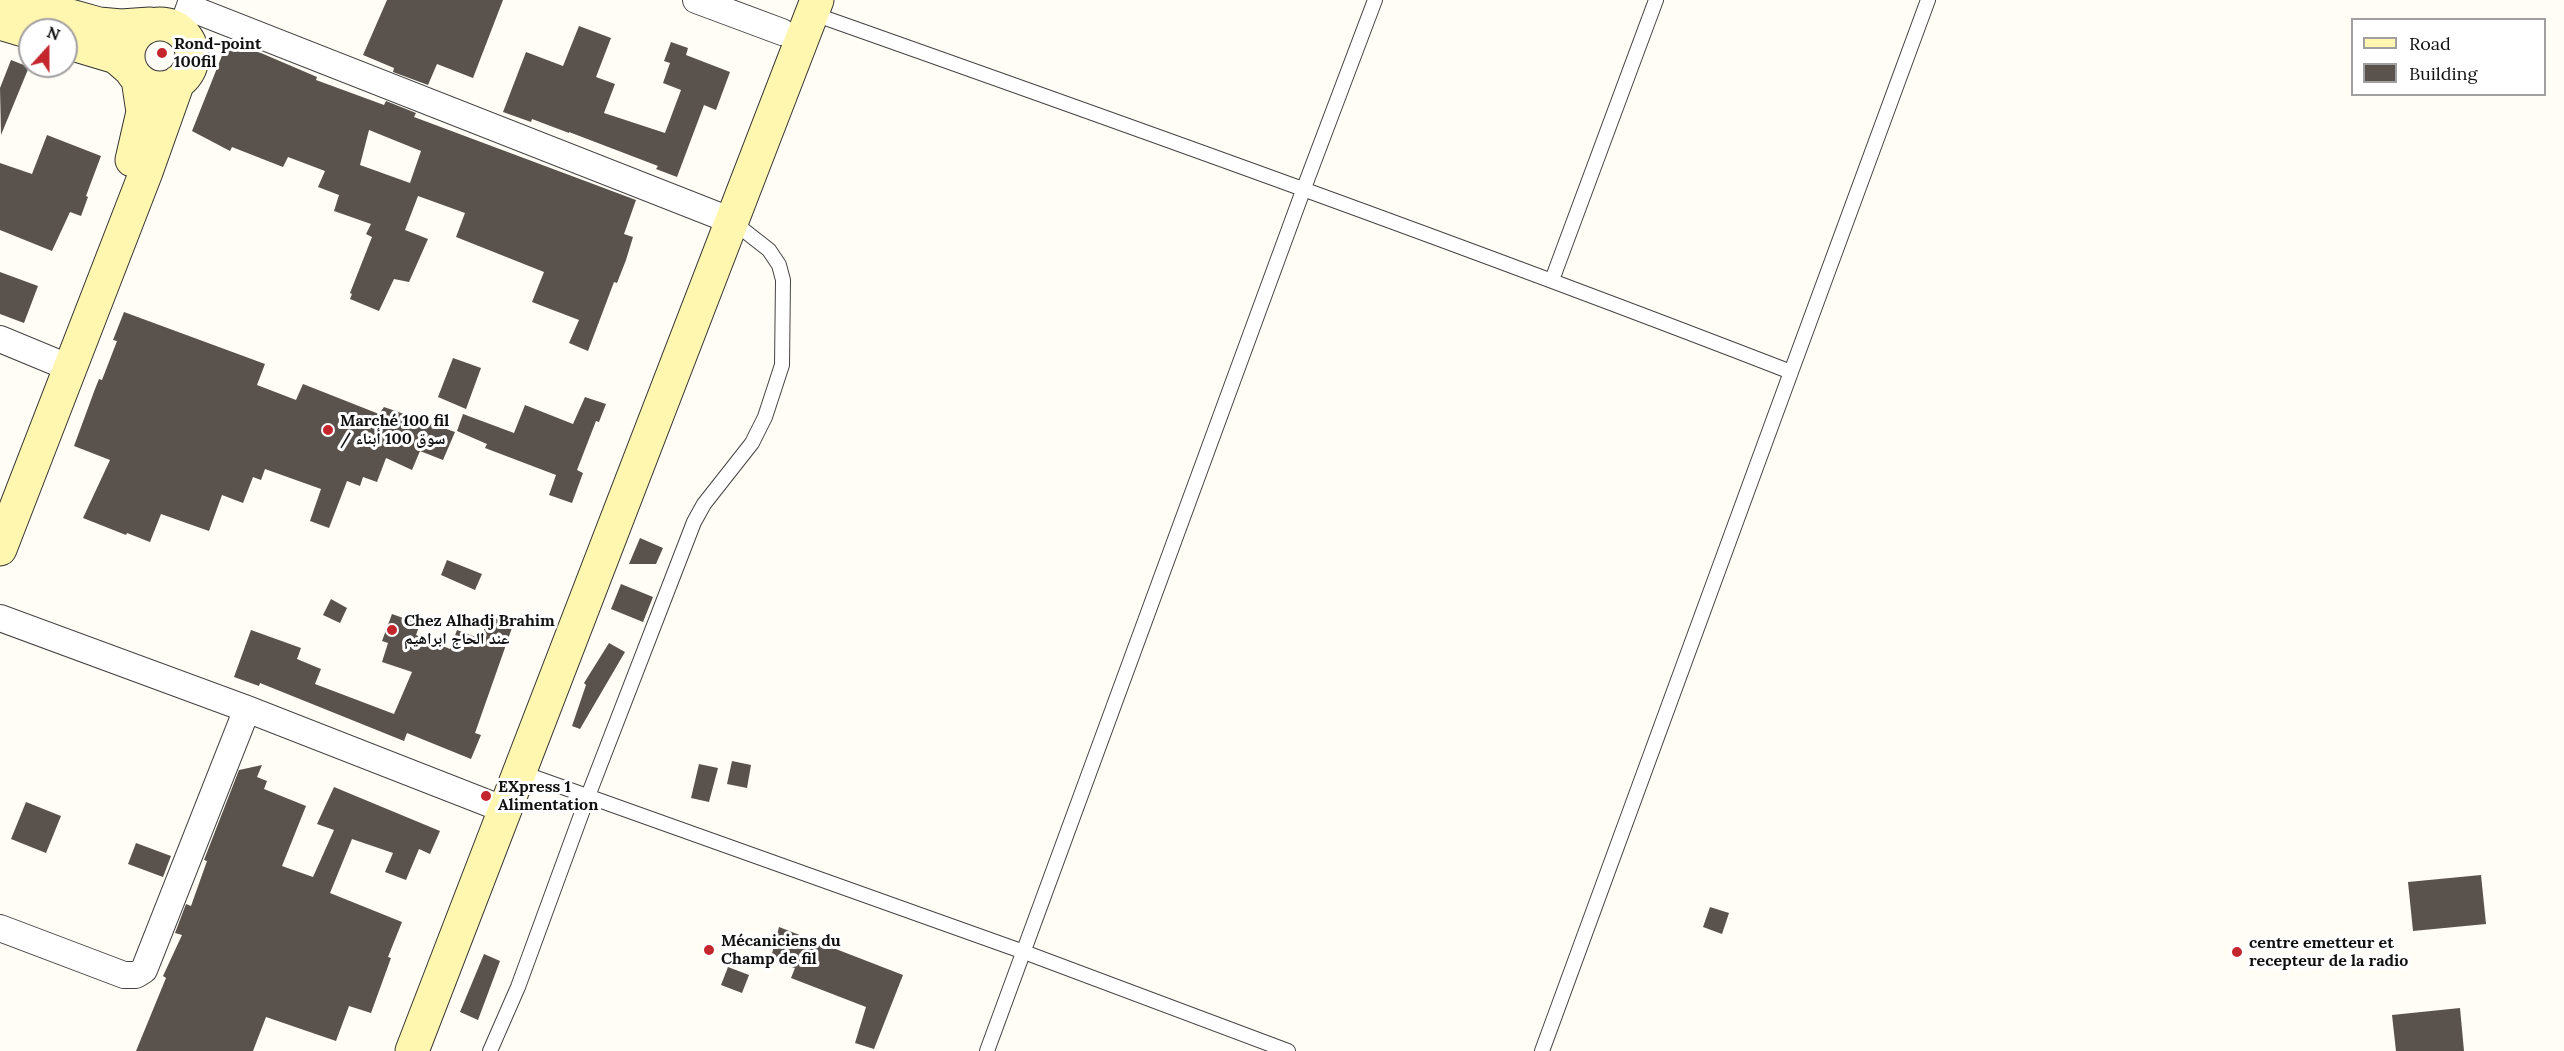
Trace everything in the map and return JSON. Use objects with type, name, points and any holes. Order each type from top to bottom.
[{"type":"street","points":[[13,0],[99,24],[121,26],[178,16],[723,218]]},
{"type":"street","points":[[696,0],[782,32]]},
{"type":"street","points":[[412,1051],[520,772],[723,218],[782,32],[807,4]]},
{"type":"street","points":[[395,1051],[435,953],[490,804],[807,4]]},
{"type":"street","points":[[0,549],[131,163],[142,112],[128,52],[131,43],[135,34],[178,16]]},
{"type":"street","points":[[0,516],[64,365],[178,82],[188,72],[192,57],[190,43],[178,16]]},
{"type":"street","points":[[0,23],[18,28]]},
{"type":"street","points":[[78,46],[116,57],[134,75],[158,88],[178,82]]},
{"type":"street","points":[[0,339],[64,365]]},
{"type":"street","points":[[0,618],[247,709],[490,804]]},
{"type":"street","points":[[0,928],[124,975],[136,975],[144,970],[247,709]]},
{"type":"lane","points":[[987,1051],[1375,0]]},
{"type":"lane","points":[[1552,280],[1656,0]]},
{"type":"lane","points":[[1542,1051],[1928,0]]},
{"type":"lane","points":[[807,4],[1552,280],[1791,372]]},
{"type":"lane","points":[[490,1051],[518,987],[588,796],[694,522],[704,504],[752,443],[765,417],[782,365],[783,280],[779,265],[769,250],[723,218]]},
{"type":"lane","points":[[520,772],[1024,952],[1288,1051]]},
{"type":"building","points":[[387,0],[503,0],[473,78],[437,64],[428,85],[393,72],[394,68],[363,55]]},
{"type":"building","points":[[579,26],[611,38],[596,77],[615,84],[604,113],[665,133],[681,90],[663,83],[670,63],[664,61],[671,42],[688,48],[686,55],[730,72],[716,110],[704,105],[677,177],[656,169],[658,166],[569,132],[503,112],[526,52],[563,66]]},
{"type":"building","points":[[227,43],[261,53],[317,77],[316,80],[384,105],[386,101],[416,113],[414,117],[636,200],[624,234],[633,237],[617,283],[614,282],[588,351],[569,343],[579,320],[532,302],[544,272],[456,237],[465,213],[418,196],[405,230],[428,239],[409,282],[394,279],[379,311],[350,299],[352,294],[350,293],[372,237],[366,234],[371,224],[334,211],[339,195],[318,187],[325,171],[288,157],[283,167],[232,147],[230,151],[192,131]],"holes":[[[369,130],[421,151],[410,183],[360,165]]]},
{"type":"building","points":[[11,60],[18,63],[18,78],[24,78],[1,135],[0,88]]},
{"type":"building","points":[[47,135],[101,156],[81,216],[70,212],[52,251],[0,230],[0,163],[32,174]]},
{"type":"building","points":[[0,272],[38,286],[24,323],[0,314]]},
{"type":"building","points":[[124,312],[265,364],[257,385],[296,400],[303,384],[379,414],[384,407],[455,432],[443,460],[420,451],[412,470],[386,458],[377,482],[363,477],[360,486],[347,481],[329,528],[310,521],[321,489],[265,469],[261,480],[253,477],[243,503],[222,495],[209,531],[161,514],[150,542],[127,533],[126,535],[83,518],[110,460],[74,446],[99,379],[102,380],[117,341],[113,340]]},
{"type":"building","points":[[453,358],[481,368],[466,409],[438,397]]},
{"type":"building","points":[[585,397],[606,404],[599,422],[596,421],[577,470],[583,473],[572,503],[549,495],[556,475],[485,448],[487,444],[457,431],[463,414],[514,433],[525,405],[573,424]]},
{"type":"building","points":[[640,538],[663,548],[656,564],[629,564]]},
{"type":"building","points":[[447,560],[482,574],[475,590],[441,575]]},
{"type":"building","points":[[621,584],[653,597],[643,622],[611,609]]},
{"type":"building","points":[[331,599],[347,608],[340,623],[323,615]]},
{"type":"building","points":[[392,614],[420,624],[416,635],[450,649],[457,630],[481,639],[489,616],[513,625],[475,733],[481,735],[471,759],[407,733],[404,741],[260,683],[259,686],[234,677],[251,630],[301,648],[297,659],[321,669],[315,684],[394,714],[412,672],[382,662],[388,643],[382,641]]},
{"type":"building","points":[[609,643],[625,652],[580,729],[572,726],[586,685],[584,683]]},
{"type":"building","points":[[732,761],[751,765],[747,788],[727,784]]},
{"type":"building","points":[[699,764],[718,768],[709,802],[691,798]]},
{"type":"building","points":[[262,765],[257,777],[267,781],[264,789],[306,806],[282,866],[313,877],[334,830],[317,824],[334,787],[440,831],[430,854],[419,849],[406,880],[385,872],[393,853],[352,839],[330,893],[402,922],[388,957],[391,958],[371,1013],[349,1006],[336,1041],[266,1017],[253,1051],[136,1051],[166,978],[163,976],[182,935],[175,933],[186,904],[191,906],[207,861],[204,860],[239,770]]},
{"type":"building","points":[[26,802],[61,816],[46,853],[11,839]]},
{"type":"building","points":[[136,843],[171,856],[163,877],[128,864]]},
{"type":"building","points":[[2481,875],[2486,924],[2413,931],[2408,882]]},
{"type":"building","points":[[1710,907],[1729,913],[1722,934],[1703,927]]},
{"type":"building","points":[[779,927],[903,975],[874,1049],[855,1043],[866,1007],[791,978],[795,968],[770,961]]},
{"type":"building","points":[[484,954],[500,961],[478,1020],[460,1012]]},
{"type":"building","points":[[728,967],[749,975],[742,993],[721,985]]},
{"type":"building","points":[[2460,1008],[2464,1051],[2396,1051],[2392,1015]]},
{"type":"place","name":"Rond-point 100fil","points":[[162,53]]},
{"type":"place","name":"Marché 100 fil / سوق 100 أبناء","points":[[328,430]]},
{"type":"place","name":"Chez Alhadj Brahim عند الحاج ابراهيم","points":[[392,630]]},
{"type":"place","name":"EXpress 1 Alimentation","points":[[486,796]]},
{"type":"place","name":"Mécaniciens du Champ de fil","points":[[709,950]]},
{"type":"place","name":"centre emetteur et recepteur de la radio","points":[[2237,952]]}]
